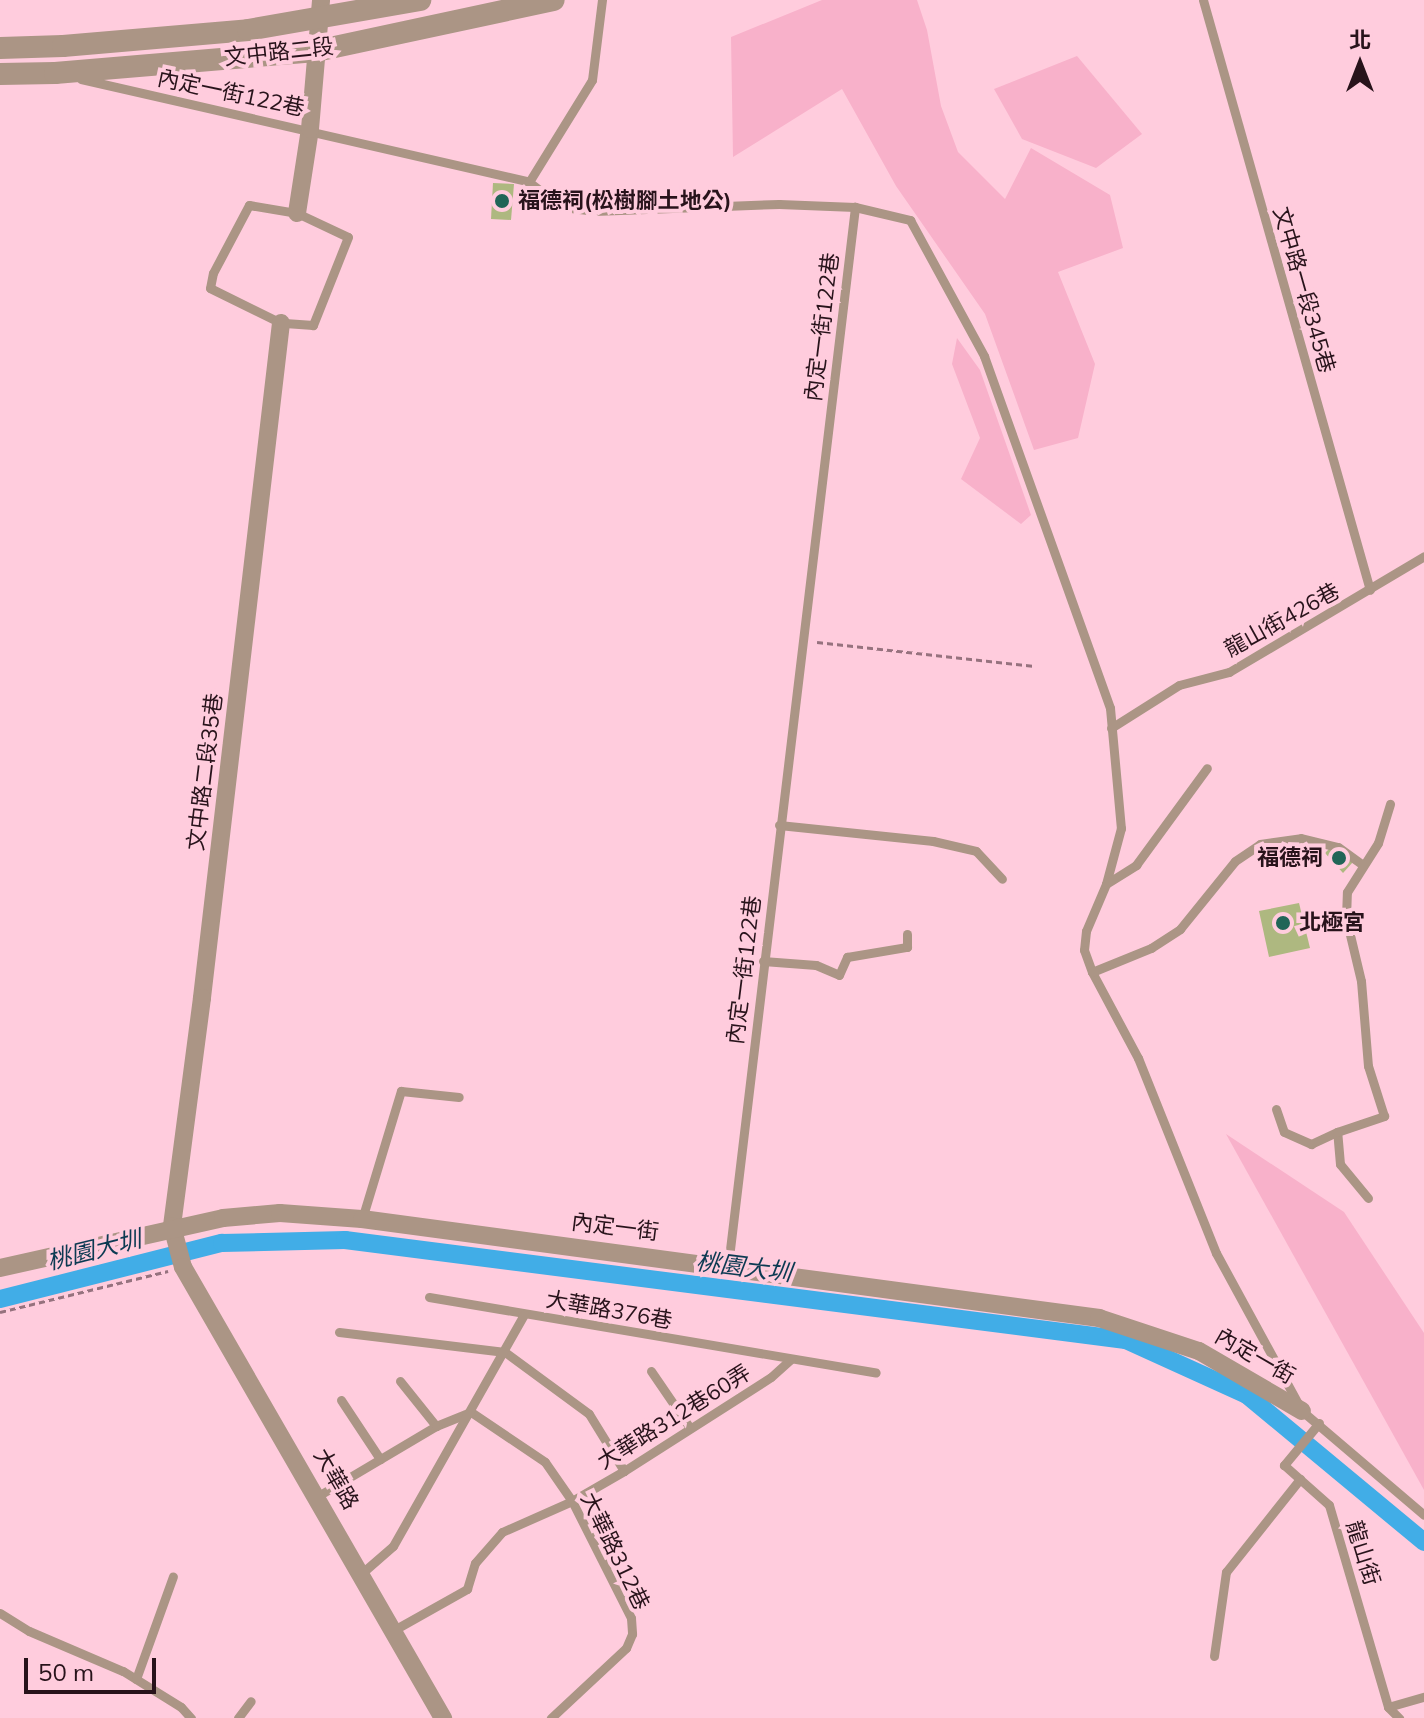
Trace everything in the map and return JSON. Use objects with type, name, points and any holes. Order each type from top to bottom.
[{"type":"street","name":"文中路二段","points":[[0,48],[140,40],[321,9],[420,0]]},
{"type":"street","name":"文中路二段","points":[[0,74],[55,73],[316,51],[554,0]]},
{"type":"street","points":[[297,213],[310,129],[321,9]]},
{"type":"street","name":"文中路二段35巷","points":[[172,1226],[206,966],[281,323]]},
{"type":"street","name":"內定一街","points":[[0,1268],[172,1226],[280,1213],[362,1219],[1099,1318],[1199,1351],[1302,1411]]},
{"type":"street","name":"大華路","points":[[172,1226],[183,1267],[318,1496],[443,1718]]},
{"type":"lane","points":[[529,182],[592,80],[602,0]]},
{"type":"lane","name":"文中路一段345巷","points":[[1203,0],[1370,590]]},
{"type":"lane","name":"內定一街122巷","points":[[55,73],[310,129],[529,182],[562,207],[594,211],[779,204],[855,207],[728,1266]]},
{"type":"lane","points":[[249,205],[297,213],[348,237],[313,325],[281,323],[210,288],[213,273],[249,205]]},
{"type":"lane","points":[[855,207],[910,220],[984,356],[1110,708],[1121,828],[1106,884],[1086,931],[1084,950],[1092,972],[1138,1058],[1216,1253],[1302,1411],[1424,1515]]},
{"type":"lane","name":"龍山街426巷","points":[[1111,728],[1179,685],[1229,672],[1424,556]]},
{"type":"lane","points":[[1106,884],[1136,865],[1207,768]]},
{"type":"lane","points":[[1276,1109],[1284,1132],[1311,1144],[1384,1116],[1368,1066],[1361,981],[1346,918],[1347,892],[1378,843],[1390,804]]},
{"type":"lane","points":[[779,825],[933,841],[976,851],[1002,879]]},
{"type":"lane","points":[[1092,972],[1151,948],[1180,929],[1235,861],[1260,844],[1301,838],[1338,847],[1363,865]]},
{"type":"lane","points":[[763,961],[816,965],[839,975],[847,957],[907,947],[907,934]]},
{"type":"lane","points":[[362,1219],[401,1091],[459,1097]]},
{"type":"lane","points":[[1337,1132],[1340,1164],[1368,1198]]},
{"type":"lane","points":[[429,1297],[524,1314]]},
{"type":"lane","name":"大華路376巷","points":[[362,1573],[393,1546],[524,1314],[876,1373]]},
{"type":"lane","points":[[339,1332],[505,1352],[589,1414],[624,1471]]},
{"type":"lane","name":"大華路312巷60弄","points":[[394,1630],[467,1589],[475,1563],[502,1532],[572,1501],[624,1471],[771,1377],[791,1359]]},
{"type":"lane","points":[[651,1371],[690,1428]]},
{"type":"lane","points":[[400,1381],[436,1426]]},
{"type":"lane","points":[[341,1400],[380,1459]]},
{"type":"lane","points":[[318,1496],[436,1426],[471,1412]]},
{"type":"lane","name":"大華路312巷","points":[[471,1412],[545,1462],[572,1501],[631,1618],[632,1634],[626,1648],[551,1718]]},
{"type":"lane","name":"龍山街","points":[[1319,1424],[1284,1465],[1329,1505],[1388,1707],[1399,1718]]},
{"type":"lane","points":[[1214,1656],[1226,1572],[1300,1479]]},
{"type":"lane","points":[[136,1679],[173,1576]]},
{"type":"lane","points":[[0,1613],[29,1631],[136,1679],[181,1707],[191,1718]]},
{"type":"lane","points":[[1388,1707],[1424,1697]]},
{"type":"lane","points":[[238,1718],[251,1701]]},
{"type":"path","points":[[802,640],[1035,666]]},
{"type":"path","points":[[0,1312],[183,1267]]},
{"type":"shaded area","points":[[822,0],[917,0],[927,30],[941,106],[958,152],[1005,199],[1031,148],[1110,195],[1123,248],[1058,272],[1095,364],[1078,438],[1034,450],[985,314],[896,186],[842,89],[733,157],[731,37]]},
{"type":"shaded area","points":[[1077,56],[1142,134],[1096,168],[1022,139],[994,89]]},
{"type":"shaded area","points":[[957,338],[980,370],[1031,515],[1021,524],[961,479],[980,438],[952,364]]},
{"type":"shaded area","points":[[1226,1134],[1344,1212],[1424,1333],[1424,1490]]},
{"type":"building","name":"福德祠(松樹腳土地公)","points":[[493,183],[514,184],[511,220],[491,219]]},
{"type":"building","name":"福德祠","points":[[1332,846],[1353,862],[1343,873],[1325,853]]},
{"type":"building","name":"北極宮","points":[[1299,903],[1310,948],[1269,957],[1259,911]]},
{"type":"waterway","name":"桃園大圳","points":[[0,1299],[222,1243],[345,1240],[1126,1340],[1247,1395],[1424,1542]]},
{"type":"place","name":"福德祠(松樹腳土地公)","points":[[502,201]]},
{"type":"place","name":"福德祠","points":[[1339,858]]},
{"type":"place","name":"北極宮","points":[[1283,923]]}]
